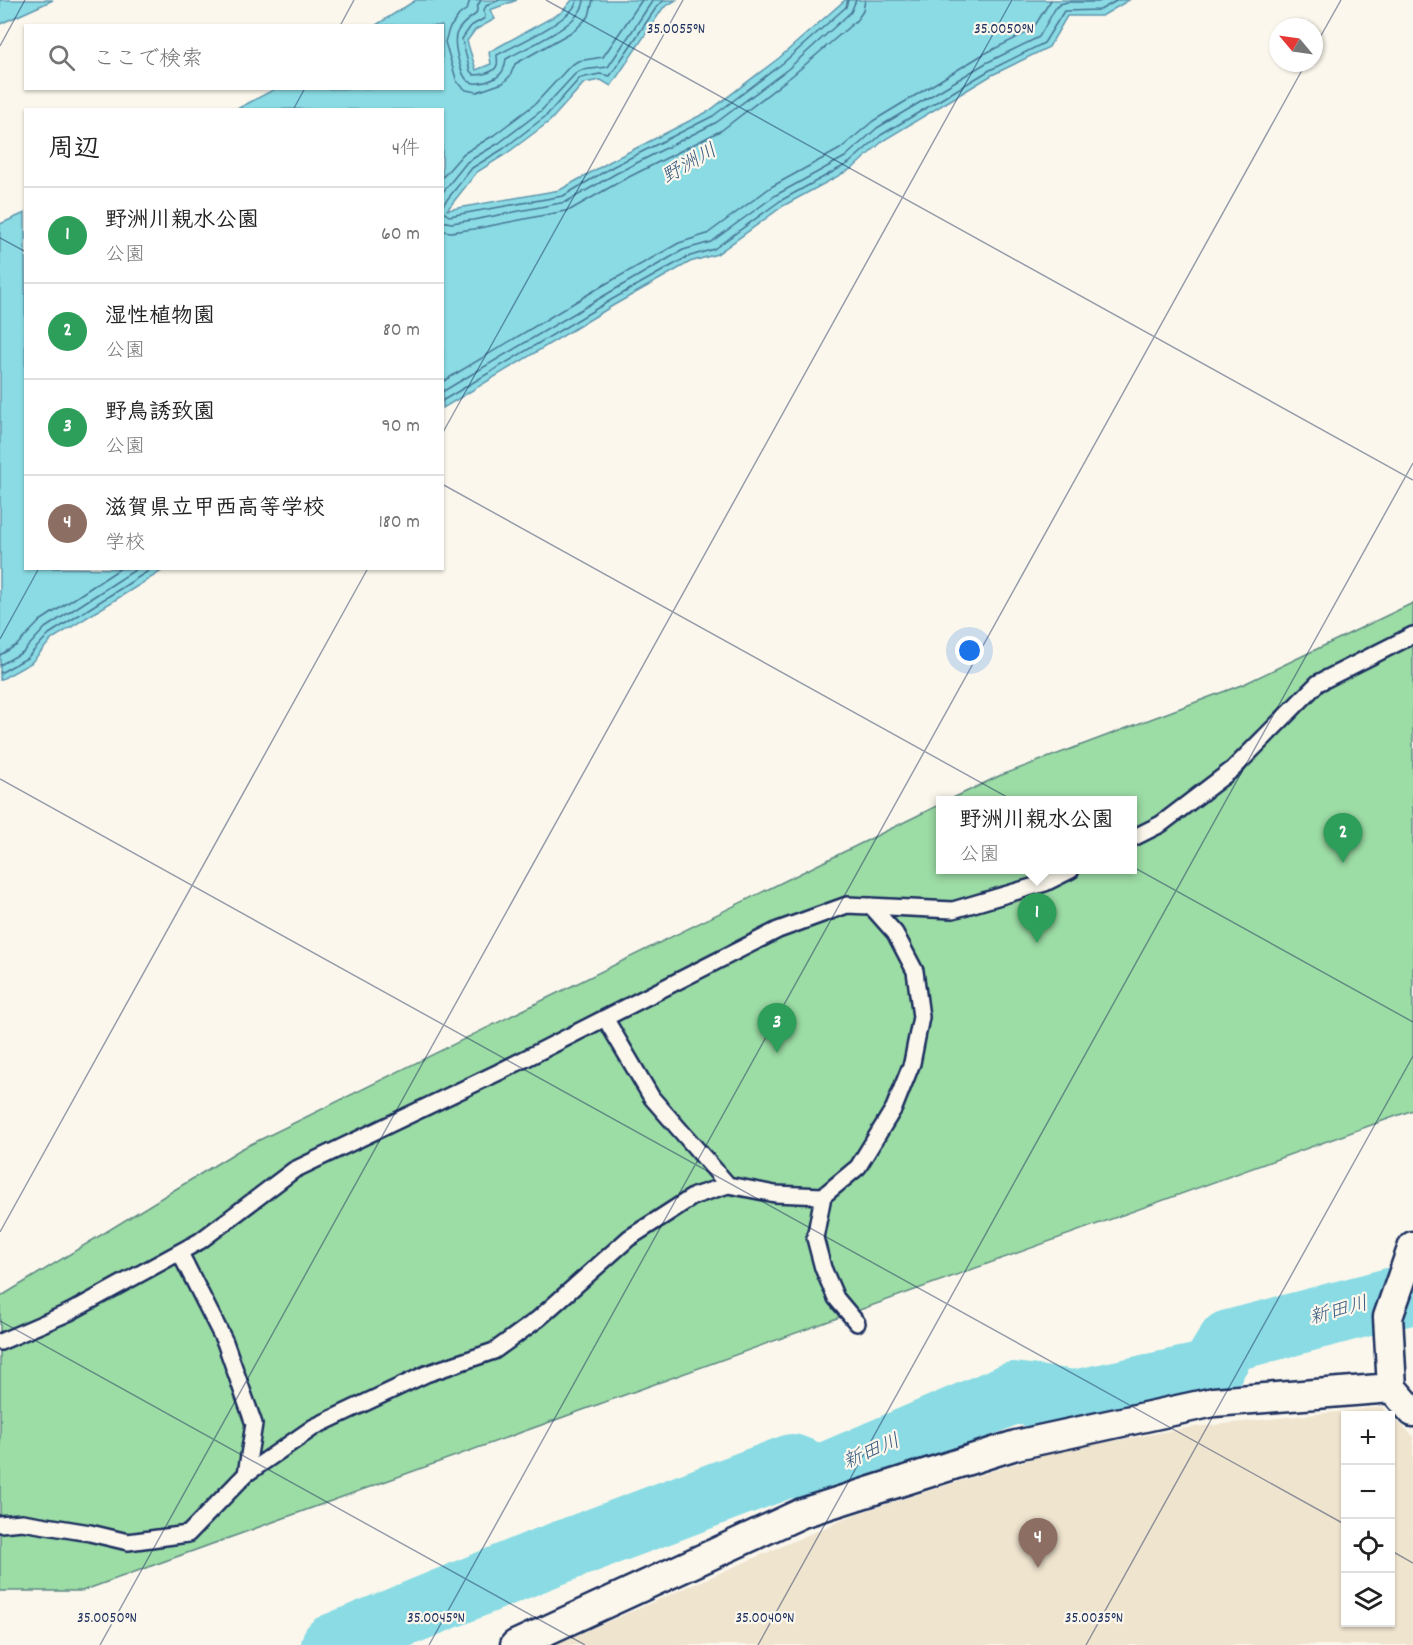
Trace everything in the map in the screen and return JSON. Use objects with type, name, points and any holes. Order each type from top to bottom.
[{"type":"street","points":[[1413,1246],[1388,1317],[1392,1388],[1413,1412]]},
{"type":"street","points":[[515,1645],[802,1513],[1016,1446],[1214,1402],[1392,1388]]},
{"type":"lane","points":[[1137,836],[1161,824],[1233,769],[1318,683],[1413,635]]},
{"type":"lane","points":[[0,1342],[70,1312],[200,1241],[294,1170],[499,1072],[778,930],[847,905],[953,910],[1045,883],[1063,874]]},
{"type":"lane","points":[[857,1323],[836,1298],[823,1268],[815,1238],[823,1196],[858,1167],[894,1108],[912,1063],[921,1017],[915,971],[895,933],[871,906]]},
{"type":"lane","points":[[605,1018],[652,1098],[728,1185]]},
{"type":"lane","points":[[0,1524],[22,1522],[128,1542],[188,1534],[246,1474],[314,1427],[426,1374],[494,1351],[538,1319],[629,1238],[694,1196],[728,1185],[775,1194],[823,1196]]},
{"type":"lane","points":[[180,1252],[225,1342],[254,1424],[246,1474]]},
{"type":"shaded area","points":[[1382,1407],[1386,1411],[1345,1411]]},
{"type":"shaded area","points":[[1341,1411],[1341,1627],[1395,1627],[1395,1419],[1413,1436],[1413,1645],[554,1645],[856,1514],[1053,1452],[1186,1428]]},
{"type":"green space","points":[[1413,603],[1413,1110],[82,1591],[0,1591],[0,1297],[241,1149],[936,806],[936,874],[1137,874],[1137,796],[957,796],[999,776],[1244,684]]},
{"type":"water","points":[[0,0],[53,0],[0,24]]},
{"type":"water","name":"野洲川","points":[[416,0],[517,0],[490,10],[495,19],[475,30],[467,41],[476,70],[491,64],[489,52],[562,12],[572,0],[676,0],[663,8],[611,86],[601,80],[584,83],[550,121],[506,154],[477,172],[447,210],[560,190],[709,111],[779,58],[845,0],[1129,0],[1102,16],[1067,16],[1049,47],[992,75],[884,140],[853,168],[783,206],[717,254],[690,262],[444,407],[444,108],[239,108],[273,90],[444,90],[444,24],[378,24]]},
{"type":"water","points":[[24,213],[24,570],[163,570],[52,639],[31,663],[0,680],[0,224]]},
{"type":"waterway","name":"新田川","points":[[332,1645],[540,1560],[792,1465],[820,1476],[1013,1393],[1074,1401],[1210,1372],[1229,1341],[1413,1293]]},
{"type":"place","name":"湿性植物園","points":[[1343,863]]},
{"type":"place","name":"野洲川親水公園","points":[[1037,943]]},
{"type":"place","name":"野鳥誘致園","points":[[777,1053]]},
{"type":"place","name":"滋賀県立甲西高等学校","points":[[1038,1568]]}]
